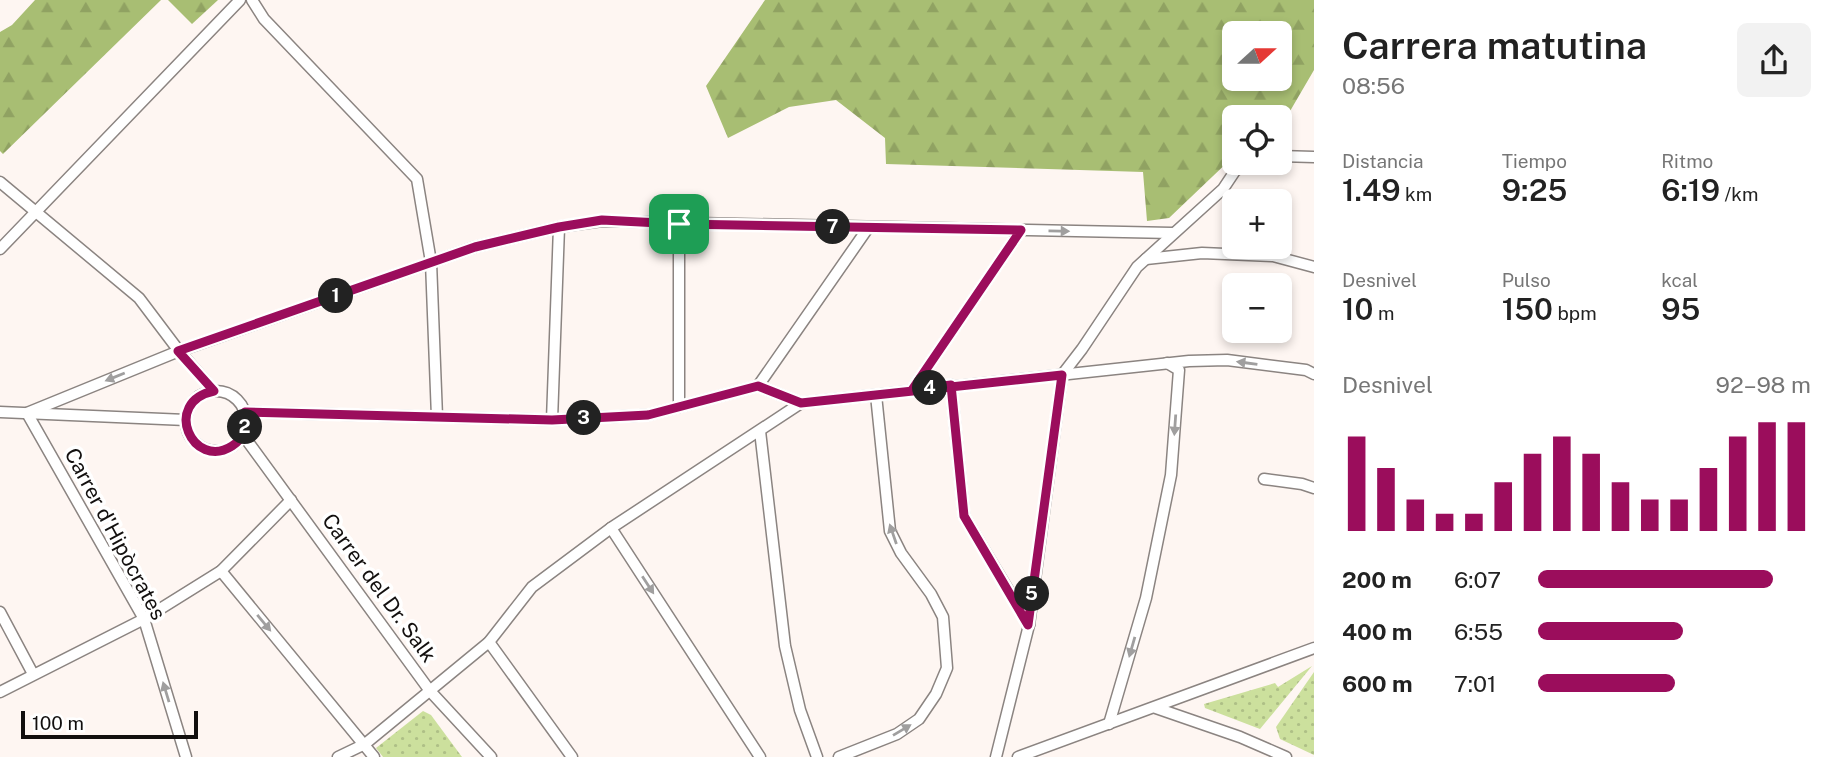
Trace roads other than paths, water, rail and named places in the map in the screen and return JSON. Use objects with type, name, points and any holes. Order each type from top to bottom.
[{"type":"street","points":[[0,249],[240,0]]},
{"type":"street","points":[[252,0],[264,19],[418,178],[431,262],[437,417]]},
{"type":"street","points":[[1292,156],[1314,157]]},
{"type":"street","points":[[996,757],[1028,625],[1062,375],[1137,267],[1223,189],[1233,175]]},
{"type":"street","points":[[0,182],[139,298],[178,351],[214,391]]},
{"type":"street","points":[[27,413],[178,351],[475,247],[602,220],[679,224],[1172,233]]},
{"type":"street","points":[[679,224],[679,407]]},
{"type":"street","points":[[552,420],[559,227]]},
{"type":"street","points":[[758,386],[868,228]]},
{"type":"street","points":[[912,390],[1021,230]]},
{"type":"street","points":[[1146,259],[1202,253],[1273,256],[1314,267]]},
{"type":"street","points":[[245,412],[552,420],[648,415],[758,386],[801,403],[1189,361],[1227,360],[1306,370],[1314,374]]},
{"type":"street","points":[[1109,724],[1146,597],[1171,475],[1179,370],[1189,361]]},
{"type":"street","points":[[1167,363],[1179,370]]},
{"type":"street","points":[[951,385],[964,516],[1028,625]]},
{"type":"street","points":[[214,391],[232,396],[245,412],[243,435],[228,449],[208,450],[197,445],[190,437],[186,420],[188,407],[203,393],[214,391]]},
{"type":"street","points":[[839,757],[897,734],[919,719],[936,694],[947,668],[943,617],[931,594],[901,553],[890,531],[876,395]]},
{"type":"street","points":[[338,757],[365,744],[489,642],[532,587],[611,528],[801,403]]},
{"type":"street","points":[[0,412],[186,420]]},
{"type":"street","name":"Carrer d'Hipòcrates","points":[[27,413],[144,619],[186,757]]},
{"type":"street","points":[[760,431],[785,646],[794,689],[817,757]]},
{"type":"street","name":"Carrer del Dr. Salk","points":[[243,435],[430,691],[491,757]]},
{"type":"street","points":[[1264,479],[1314,488]]},
{"type":"street","points":[[1,693],[33,674],[144,619],[220,571],[291,500]]},
{"type":"street","points":[[611,528],[760,757]]},
{"type":"street","points":[[220,571],[374,757]]},
{"type":"street","points":[[0,612],[33,674]]},
{"type":"street","points":[[489,642],[572,757]]},
{"type":"street","points":[[1018,757],[1314,648]]},
{"type":"street","points":[[1156,708],[1240,737],[1286,757]]}]
